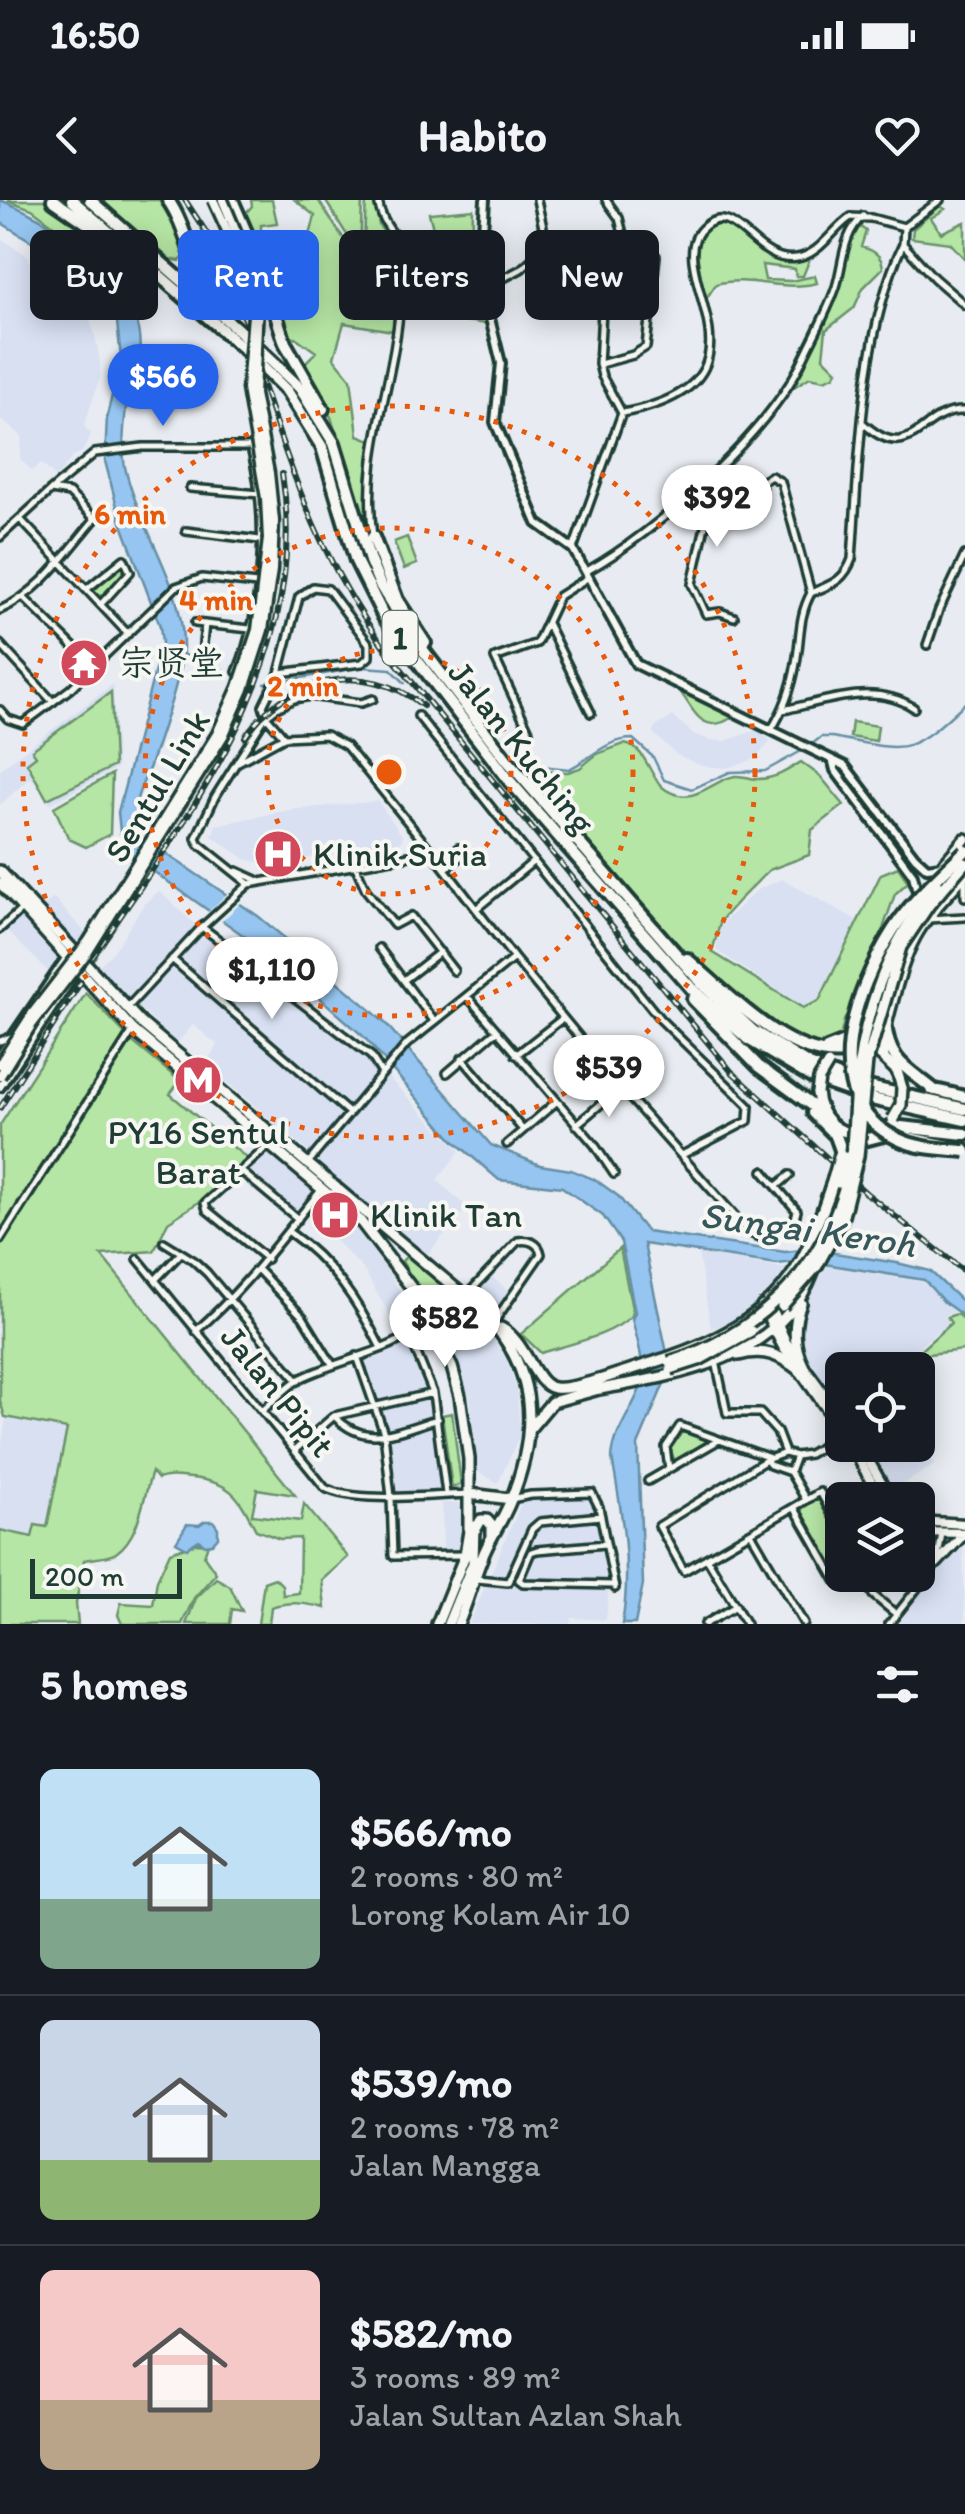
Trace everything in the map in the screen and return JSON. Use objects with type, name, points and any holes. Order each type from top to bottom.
[{"type":"highway","points":[[53,200],[100,230]]},
{"type":"highway","name":"Jalan Kuching","points":[[72,200],[107,230]]},
{"type":"highway","name":"Jalan Kuching","points":[[90,200],[300,388],[331,437],[380,585],[408,630],[470,714],[720,1016],[784,1062],[854,1094],[965,1120]]},
{"type":"highway","points":[[168,200],[183,224],[208,291],[244,334]]},
{"type":"highway","points":[[232,200],[258,262],[284,343],[329,421],[331,437]]},
{"type":"highway","name":"Jalan Kuching","points":[[158,275],[287,390],[322,447],[356,562],[386,620],[461,721],[652,936],[754,1031],[784,1051],[859,1085],[965,1109]]},
{"type":"highway","points":[[372,537],[397,600],[470,714]]},
{"type":"highway","points":[[965,851],[910,907],[892,932],[854,1014],[847,1050],[854,1091],[878,1126],[916,1146],[965,1146]]},
{"type":"highway","points":[[652,936],[792,1042],[826,1055],[849,1052]]},
{"type":"highway","points":[[652,936],[672,975],[716,1024],[758,1066],[822,1113]]},
{"type":"highway","points":[[792,1042],[826,1050],[837,1047],[859,1033],[867,1020]]},
{"type":"highway","points":[[885,1023],[889,1050],[896,1060],[934,1090]]},
{"type":"highway","points":[[899,1073],[934,1090],[965,1097]]},
{"type":"highway","points":[[799,1097],[836,1136],[843,1153]]},
{"type":"highway","points":[[864,1138],[912,1128],[965,1134]]},
{"type":"main road","name":"Sentul Link","points":[[0,1064],[33,1013],[88,942],[208,747],[229,710],[253,645],[268,540],[266,498],[246,389],[253,315],[240,260],[212,200]]},
{"type":"main road","name":"Sentul Link","points":[[0,1076],[32,1024],[89,950],[217,746],[244,689],[263,630],[274,521],[254,394],[258,304],[252,267],[223,200]]},
{"type":"main road","points":[[864,1138],[836,1128],[822,1113],[816,1093],[819,1078],[828,1064],[849,1052],[862,1038],[880,969],[918,896],[965,839]]},
{"type":"main road","points":[[79,969],[519,1342],[540,1381],[562,1388],[676,1360],[724,1342],[779,1301],[816,1254],[846,1185],[860,1061],[886,965],[909,919],[965,851]]},
{"type":"main road","points":[[531,1426],[552,1402],[699,1360],[728,1346],[782,1306],[817,1266],[832,1242],[852,1188],[867,1062],[893,969],[912,927],[965,863]]},
{"type":"main road","points":[[0,870],[67,956]]},
{"type":"main road","points":[[867,1020],[867,1032],[874,1035],[882,1030],[899,968],[922,922],[965,878]]},
{"type":"main road","points":[[0,882],[133,1030],[361,1222]]},
{"type":"main road","points":[[884,1058],[885,1023]]},
{"type":"main road","points":[[849,1052],[872,1052],[899,1073],[900,1106],[886,1131]]},
{"type":"main road","points":[[802,1368],[796,1345],[796,1321],[824,1242],[843,1153],[836,1128]]},
{"type":"main road","points":[[843,1153],[864,1138]]},
{"type":"main road","points":[[307,1165],[309,1176],[361,1222],[390,1256],[436,1332],[460,1396],[474,1537]]},
{"type":"main road","points":[[602,1379],[678,1355],[730,1330],[765,1304],[795,1270],[835,1181]]},
{"type":"main road","points":[[390,1256],[397,1259],[404,1248]]},
{"type":"main road","points":[[720,1363],[776,1326],[809,1283]]},
{"type":"main road","points":[[765,1304],[825,1405]]},
{"type":"main road","points":[[436,1332],[444,1317],[475,1305]]},
{"type":"main road","points":[[458,1624],[517,1484],[531,1426],[524,1378],[516,1355],[496,1324]]},
{"type":"main road","points":[[594,1390],[761,1351],[802,1368],[825,1397]]},
{"type":"main road","points":[[491,1496],[501,1495],[517,1484]]},
{"type":"main road","points":[[470,1494],[511,1500]]},
{"type":"main road","points":[[437,1624],[464,1555],[470,1494]]},
{"type":"main road","points":[[448,1624],[470,1574],[474,1537],[483,1520],[492,1526],[492,1538]]},
{"type":"main road","points":[[935,1528],[965,1529]]},
{"type":"main road","points":[[935,1532],[965,1529]]},
{"type":"main road","points":[[935,1562],[965,1529]]},
{"type":"street","points":[[378,200],[387,230]]},
{"type":"street","points":[[482,230],[485,200]]},
{"type":"street","points":[[505,278],[547,246],[537,200]]},
{"type":"street","points":[[574,549],[622,412],[599,364],[602,292],[623,234],[619,218],[606,200]]},
{"type":"street","points":[[811,593],[846,576],[852,559],[862,422],[872,350],[904,227],[940,200]]},
{"type":"street","points":[[622,412],[677,395],[697,381],[707,365],[709,345],[694,258],[697,236],[705,225],[720,220],[731,222],[771,255],[797,258],[820,247],[846,220],[863,216],[904,227]]},
{"type":"street","points":[[529,731],[496,656],[537,643],[560,595],[712,475],[778,400],[799,368],[837,285],[848,237],[863,216]]},
{"type":"street","points":[[902,244],[965,305]]},
{"type":"street","points":[[372,537],[369,496],[374,433],[397,320]]},
{"type":"street","points":[[489,320],[501,363],[495,416],[498,432],[538,523],[574,549],[636,664],[845,766],[924,866],[942,866]]},
{"type":"street","points":[[599,364],[646,347],[649,320]]},
{"type":"street","points":[[862,422],[878,437],[898,442],[946,412],[965,410]]},
{"type":"street","points":[[0,538],[95,453],[135,447],[251,447],[260,494],[258,584],[237,672]]},
{"type":"street","points":[[712,475],[692,584],[706,614],[720,612],[734,617]]},
{"type":"street","points":[[762,490],[758,484],[765,478],[770,476],[781,482],[811,593],[800,617],[796,664],[784,710],[771,730]]},
{"type":"street","points":[[190,488],[260,494]]},
{"type":"street","points":[[0,610],[24,598],[95,519],[69,493],[51,490]]},
{"type":"street","points":[[21,520],[128,634]]},
{"type":"street","points":[[186,531],[260,540]]},
{"type":"street","points":[[927,645],[965,554]]},
{"type":"street","points":[[86,590],[124,559],[130,572],[101,604]]},
{"type":"street","points":[[0,710],[16,724],[23,724],[94,666],[176,587],[202,578],[258,584]]},
{"type":"street","points":[[279,673],[362,664],[370,657],[369,644],[328,590],[313,586],[299,597],[279,673],[263,706],[266,716],[284,737]]},
{"type":"street","points":[[24,598],[94,666]]},
{"type":"street","points":[[195,622],[250,628]]},
{"type":"street","points":[[547,623],[591,713]]},
{"type":"street","points":[[202,653],[204,624]]},
{"type":"street","points":[[0,644],[53,702]]},
{"type":"street","points":[[784,710],[865,695],[892,698],[914,708]]},
{"type":"street","points":[[249,884],[196,838],[214,797],[266,716],[284,703],[310,696],[361,703],[373,699]]},
{"type":"street","points":[[418,716],[660,1019],[749,1106],[748,1121],[682,1155]]},
{"type":"street","points":[[238,763],[284,737],[326,735],[352,750],[620,1088],[750,1233],[767,1240],[796,1220],[796,1208],[763,1171]]},
{"type":"street","points":[[834,762],[834,770],[913,876],[918,896]]},
{"type":"street","points":[[420,836],[420,854]]},
{"type":"street","points":[[444,869],[464,855],[458,848]]},
{"type":"street","points":[[126,1008],[204,925],[249,884],[432,852]]},
{"type":"street","points":[[476,909],[534,861]]},
{"type":"street","points":[[355,865],[366,890],[394,925],[410,916],[454,971]]},
{"type":"street","points":[[234,870],[259,882]]},
{"type":"street","points":[[965,878],[965,897]]},
{"type":"street","points":[[0,929],[23,908]]},
{"type":"street","points":[[922,922],[940,916],[965,917]]},
{"type":"street","points":[[204,925],[371,1056],[382,1074]]},
{"type":"street","points":[[378,948],[434,1022]]},
{"type":"street","points":[[404,980],[440,952]]},
{"type":"street","points":[[0,1055],[67,956]]},
{"type":"street","points":[[307,1165],[407,1044],[514,958]]},
{"type":"street","points":[[172,959],[349,1112]]},
{"type":"street","points":[[0,1088],[79,969]]},
{"type":"street","points":[[468,997],[604,1156],[614,1174]]},
{"type":"street","points":[[36,1000],[41,1010],[50,1011]]},
{"type":"street","points":[[516,1055],[563,1018]]},
{"type":"street","points":[[0,1240],[133,1030]]},
{"type":"street","points":[[447,1073],[496,1031]]},
{"type":"street","points":[[0,1041],[22,1036],[27,1047]]},
{"type":"street","points":[[462,1058],[523,1130]]},
{"type":"street","points":[[576,1125],[620,1088]]},
{"type":"street","points":[[506,1144],[556,1102]]},
{"type":"street","points":[[886,1131],[965,1146]]},
{"type":"street","points":[[947,1131],[965,1146]]},
{"type":"street","points":[[267,1259],[207,1210],[205,1203],[268,1146]]},
{"type":"street","points":[[242,1172],[298,1220]]},
{"type":"street","points":[[776,1186],[790,1175]]},
{"type":"street","points":[[196,1330],[230,1302],[321,1190]]},
{"type":"street","points":[[289,1232],[328,1265],[360,1308],[380,1348]]},
{"type":"street","points":[[465,1297],[518,1242],[528,1240],[538,1246],[541,1254],[496,1324]]},
{"type":"street","points":[[164,1242],[202,1268],[298,1380]]},
{"type":"street","points":[[155,1280],[181,1253]]},
{"type":"street","name":"Jalan Pipit","points":[[138,1259],[329,1491],[392,1497],[470,1494]]},
{"type":"street","points":[[258,1270],[303,1316],[332,1364]]},
{"type":"street","points":[[262,1410],[298,1380],[412,1332],[422,1319],[421,1303]]},
{"type":"street","points":[[412,1332],[436,1332]]},
{"type":"street","points":[[412,1332],[433,1393],[446,1494]]},
{"type":"street","points":[[357,1356],[384,1434],[392,1497],[393,1556],[464,1555]]},
{"type":"street","points":[[720,1363],[727,1413],[760,1414],[776,1432],[785,1454]]},
{"type":"street","points":[[295,1450],[334,1416],[433,1393]]},
{"type":"street","points":[[334,1416],[348,1432],[366,1436],[438,1420]]},
{"type":"street","points":[[669,1469],[666,1447],[680,1426],[768,1459]]},
{"type":"street","points":[[648,1481],[719,1440]]},
{"type":"street","points":[[825,1444],[810,1454],[768,1459],[660,1526],[684,1571],[820,1492],[825,1501]]},
{"type":"street","points":[[790,1472],[796,1456]]},
{"type":"street","points":[[768,1459],[770,1466],[790,1472],[806,1500]]},
{"type":"street","points":[[517,1484],[518,1489],[531,1495]]},
{"type":"street","points":[[511,1500],[590,1492],[601,1516],[614,1587],[523,1583],[520,1580],[531,1552],[606,1544]]},
{"type":"street","points":[[794,1507],[825,1561]]},
{"type":"street","points":[[476,1578],[508,1582],[532,1529],[540,1522],[601,1516]]},
{"type":"street","points":[[751,1533],[804,1624]]},
{"type":"street","points":[[935,1555],[940,1533]]},
{"type":"street","points":[[707,1558],[746,1624]]},
{"type":"street","points":[[872,1592],[896,1614]]},
{"type":"street","points":[[888,1624],[914,1592]]},
{"type":"street","points":[[704,1624],[736,1606]]},
{"type":"shaded area","points":[[0,238],[30,261],[30,320],[90,320],[100,378],[84,426],[91,434],[82,452],[73,456],[56,478],[41,463],[32,471],[20,459],[22,436],[0,419]]},
{"type":"shaded area","points":[[113,684],[117,768],[50,804],[31,777],[0,805],[0,769]]},
{"type":"shaded area","points":[[673,716],[693,734],[710,740],[725,741],[757,730],[771,741],[756,758],[744,763],[725,768],[702,766],[677,755],[653,733],[654,728]]},
{"type":"shaded area","points":[[378,801],[403,837],[399,845],[269,864],[245,859],[212,836],[216,825],[289,810]]},
{"type":"shaded area","points":[[782,879],[857,920],[818,999],[803,1007],[716,950],[722,923],[757,890]]},
{"type":"shaded area","points":[[159,891],[197,926],[125,1002],[95,969],[114,951],[144,904]]},
{"type":"shaded area","points":[[54,898],[88,936],[76,947],[41,908]]},
{"type":"shaded area","points":[[19,914],[59,957],[50,973],[4,928]]},
{"type":"shaded area","points":[[202,930],[374,1064],[378,1074],[312,1155],[205,1064],[218,1045],[193,1025],[177,1043],[134,1003]]},
{"type":"shaded area","points":[[385,1074],[460,1151],[437,1180],[467,1207],[428,1254],[314,1160]]},
{"type":"shaded area","points":[[261,1150],[268,1151],[316,1193],[298,1216],[242,1170]]},
{"type":"shaded area","points":[[318,1196],[354,1227],[383,1263],[419,1323],[401,1334],[363,1269],[306,1211]]},
{"type":"shaded area","points":[[698,1253],[788,1269],[781,1284],[744,1316],[711,1329]]},
{"type":"shaded area","points":[[827,1266],[923,1282],[955,1312],[944,1316],[949,1323],[913,1352],[825,1352],[825,1389],[802,1357],[799,1345],[811,1290]]},
{"type":"shaded area","points":[[489,1274],[511,1293],[499,1312],[472,1291]]},
{"type":"shaded area","points":[[464,1311],[494,1340],[507,1360],[517,1389],[520,1435],[498,1483],[478,1472],[470,1398],[444,1322]]},
{"type":"shaded area","points":[[408,1337],[428,1381],[444,1492],[394,1494],[385,1430],[360,1358]]},
{"type":"shaded area","points":[[6,1419],[66,1430],[47,1527],[33,1537],[0,1530],[0,1452]]},
{"type":"shaded area","points":[[876,1462],[936,1464],[906,1482],[885,1482]]},
{"type":"shaded area","points":[[588,1494],[594,1499],[604,1542],[609,1588],[606,1620],[469,1624],[522,1501]]},
{"type":"shaded area","points":[[442,1503],[458,1503],[461,1507],[461,1551],[443,1551]]},
{"type":"shaded area","points":[[963,1539],[965,1624],[898,1624],[922,1592],[935,1592],[935,1576]]},
{"type":"green space","points":[[7,200],[46,200],[87,230],[60,230],[32,209]]},
{"type":"green space","points":[[99,200],[163,200],[181,230],[178,261],[168,259],[158,250],[158,230],[134,230]]},
{"type":"green space","points":[[251,200],[272,200],[277,223],[249,230],[244,215],[252,206]]},
{"type":"green space","points":[[295,200],[318,200],[339,232],[339,320],[394,320],[393,331],[344,323],[334,358],[351,379],[358,435],[371,440],[366,480],[368,514],[362,519],[331,417],[299,369],[316,352],[295,337],[287,342],[280,320],[319,320],[319,230],[311,230],[315,216]]},
{"type":"green space","points":[[325,200],[362,200],[361,230],[344,230]]},
{"type":"green space","points":[[366,200],[375,200],[382,230],[365,230]]},
{"type":"green space","points":[[940,206],[945,209],[931,218],[941,233],[965,222],[965,259],[950,243],[912,238],[913,229]]},
{"type":"green space","points":[[473,209],[472,230],[433,230],[429,213]]},
{"type":"green space","points":[[715,223],[730,224],[761,253],[779,260],[809,261],[803,276],[796,276],[795,269],[762,265],[765,280],[791,281],[815,276],[817,283],[792,286],[728,282],[716,284],[706,299],[698,247],[706,230]]},
{"type":"green space","points":[[859,226],[866,231],[861,247],[876,254],[883,268],[863,288],[854,308],[826,330],[823,357],[837,371],[834,376],[824,380],[810,377],[794,387],[790,383],[804,364],[836,294],[851,234]]},
{"type":"green space","points":[[407,537],[417,564],[404,569],[394,542]]},
{"type":"green space","points":[[120,564],[125,566],[122,576],[100,599],[95,590]]},
{"type":"green space","points":[[684,691],[736,715],[717,724],[703,721],[687,702]]},
{"type":"green space","points":[[111,692],[114,766],[47,799],[27,763],[36,756],[32,750]]},
{"type":"green space","points":[[852,722],[878,726],[876,741],[850,737]]},
{"type":"green space","points":[[624,744],[639,751],[657,781],[679,795],[696,794],[735,776],[770,778],[801,762],[820,776],[844,805],[812,830],[809,855],[769,870],[721,920],[712,952],[803,1008],[819,1001],[881,874],[898,867],[908,882],[895,894],[839,1042],[819,1046],[784,1030],[689,956],[516,766],[568,772],[597,754]]},
{"type":"green space","points":[[112,774],[110,834],[86,847],[69,839],[54,807]]},
{"type":"green space","points":[[86,993],[134,1043],[180,1081],[170,1094],[250,1161],[168,1222],[154,1251],[101,1255],[295,1495],[257,1489],[252,1515],[301,1521],[304,1504],[348,1557],[322,1580],[325,1608],[298,1603],[278,1605],[271,1607],[269,1624],[258,1624],[264,1582],[275,1578],[282,1585],[283,1595],[299,1593],[300,1538],[280,1539],[256,1530],[225,1487],[205,1480],[158,1479],[152,1472],[136,1527],[124,1546],[113,1555],[84,1560],[76,1603],[78,1624],[0,1624],[0,1530],[32,1537],[35,1525],[47,1527],[67,1429],[5,1417],[0,1401],[0,1125]]},
{"type":"green space","points":[[620,1248],[633,1314],[602,1334],[541,1353],[521,1334]]},
{"type":"green space","points":[[407,1256],[463,1303],[435,1321],[402,1261]]},
{"type":"green space","points":[[957,1314],[965,1320],[965,1350],[918,1352],[951,1323],[947,1317]]},
{"type":"green space","points":[[452,1413],[461,1484],[452,1488],[442,1415]]},
{"type":"green space","points":[[683,1429],[711,1439],[675,1462],[670,1448]]},
{"type":"green space","points":[[818,1498],[825,1511],[825,1554],[800,1510]]},
{"type":"green space","points":[[197,1543],[208,1544],[204,1556],[216,1573],[194,1598],[182,1624],[122,1624],[118,1615],[121,1603],[153,1605],[157,1580],[170,1552]]},
{"type":"green space","points":[[216,1578],[230,1586],[242,1611],[232,1609],[230,1624],[186,1624],[196,1598]]},
{"type":"water","points":[[0,200],[58,230],[30,230],[30,240],[0,222]]},
{"type":"water","points":[[135,320],[139,340],[137,369],[125,413],[125,467],[169,579],[182,625],[179,674],[135,809],[143,838],[258,916],[364,1004],[491,1145],[540,1165],[571,1170],[596,1180],[618,1196],[647,1232],[785,1252],[810,1249],[897,1263],[930,1271],[965,1304],[965,1317],[924,1280],[806,1261],[777,1264],[644,1244],[668,1374],[638,1445],[643,1584],[635,1624],[622,1624],[626,1562],[612,1458],[642,1374],[621,1242],[603,1216],[562,1187],[499,1180],[453,1140],[364,1037],[275,958],[129,854],[120,832],[118,812],[162,643],[160,626],[121,522],[105,461],[107,416],[121,358],[117,322]]},
{"type":"water","points":[[213,1521],[218,1528],[218,1537],[212,1544],[205,1545],[199,1540],[187,1548],[176,1542],[187,1524]]},
{"type":"pier","points":[[230,891],[243,901],[219,924],[205,915]]},
{"type":"waterway","points":[[182,654],[222,669]]},
{"type":"waterway","points":[[279,682],[363,667],[391,669],[405,683]]},
{"type":"waterway","points":[[265,684],[270,683]]},
{"type":"waterway","points":[[811,745],[821,737],[832,737],[905,746],[930,733],[965,703]]},
{"type":"waterway","points":[[524,764],[569,769],[607,746],[633,739],[653,757],[664,780],[692,789],[730,772],[765,771],[805,749]]},
{"type":"railway","points":[[185,200],[217,249],[247,324]]},
{"type":"railway","points":[[260,377],[299,488],[328,555],[390,655],[731,1071],[866,1193],[965,1272]]},
{"type":"railway","points":[[92,958],[203,791],[235,732],[261,671],[279,608],[287,542],[282,474]]},
{"type":"railway","points":[[245,737],[281,700],[328,681],[377,683],[401,691],[423,706]]},
{"type":"railway","points":[[0,1108],[81,982]]},
{"type":"place","name":"宗贤堂","points":[[84,663]]},
{"type":"place","name":"Klinik Suria","points":[[278,854]]},
{"type":"place","name":"PY16 Sentul Barat","points":[[198,1080]]},
{"type":"place","name":"Klinik Tan","points":[[335,1215]]},
{"type":"water label","name":"Sungai Keroh","points":[[808,1229]]}]
